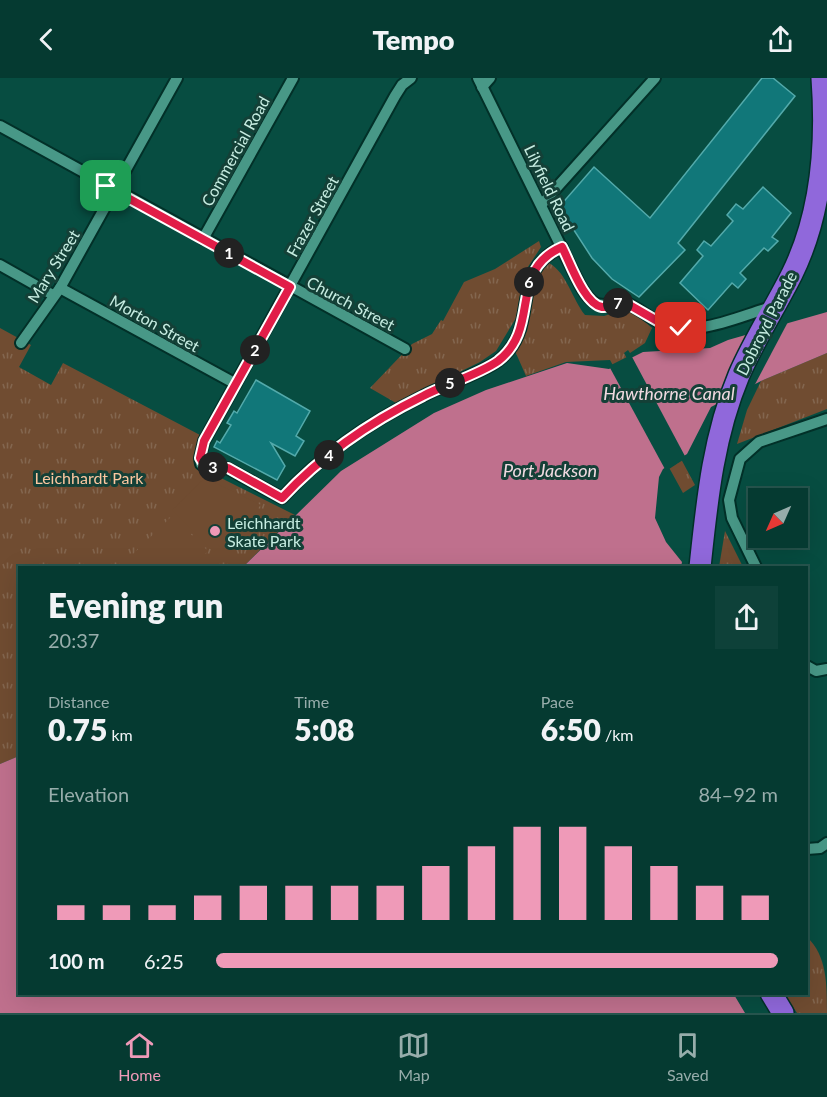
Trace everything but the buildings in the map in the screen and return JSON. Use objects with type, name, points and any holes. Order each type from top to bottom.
[{"type":"highway","name":"Dobroyd Parade","points":[[709,566],[717,473],[716,441],[739,375],[780,300],[807,238],[820,184],[825,139],[822,78]]},
{"type":"highway","name":"Dobroyd Parade","points":[[780,300],[812,258],[827,211]]},
{"type":"highway","name":"Dobroyd Parade","points":[[700,566],[717,473]]},
{"type":"highway","points":[[760,995],[770,1013]]},
{"type":"highway","points":[[772,995],[783,1013]]},
{"type":"street","name":"Mary Street","points":[[21,343],[57,292],[177,78]]},
{"type":"street","name":"Commercial Road","points":[[203,238],[293,78]]},
{"type":"street","points":[[480,83],[490,78]]},
{"type":"street","points":[[542,204],[655,78]]},
{"type":"street","name":"Frazer Street","points":[[405,80],[204,441],[200,458],[206,467],[228,468],[282,498],[312,468],[361,433],[420,397],[498,361],[508,350],[525,318],[534,269],[545,255],[562,247]]},
{"type":"street","name":"Lilyfield Road","points":[[480,83],[587,295],[601,307],[626,303],[659,322],[692,328],[780,300]]},
{"type":"street","name":"Church Street","points":[[0,126],[114,191],[405,349]]},
{"type":"street","name":"Morton Street","points":[[0,265],[236,384]]},
{"type":"street","points":[[756,566],[732,518],[729,500],[740,459],[759,442],[827,419]]},
{"type":"street","points":[[809,668],[827,669]]},
{"type":"street","points":[[808,849],[820,848],[827,843]]},
{"type":"green space","points":[[539,241],[541,247],[524,273],[516,318],[496,351],[480,362],[396,403],[370,388],[412,344],[432,334],[441,320],[443,321],[464,282],[495,269]]},
{"type":"green space","points":[[549,263],[565,280],[585,315],[604,316],[626,309],[636,314],[652,328],[645,343],[630,353],[628,350],[624,353],[695,485],[683,493],[610,360],[566,362],[526,376],[515,351],[527,331],[535,283],[542,266]]},
{"type":"green space","name":"Leichhardt Park","points":[[0,328],[31,345],[19,367],[51,385],[63,363],[200,435],[195,465],[295,515],[244,566],[18,566],[18,756],[0,764]]},
{"type":"green space","points":[[827,353],[827,409],[737,444],[747,410],[761,381]]},
{"type":"green space","name":"Leichhardt Skate Park","points":[[205,478],[261,505],[214,552],[172,510]]},
{"type":"green space","points":[[172,516],[208,551],[193,566],[122,565]]},
{"type":"green space","points":[[725,531],[742,566],[719,566]]},
{"type":"green space","points":[[808,938],[819,953],[822,962],[826,981],[827,1013],[797,1013],[785,995],[808,995]]},
{"type":"water","name":"Port Jackson","points":[[827,312],[827,353],[761,381],[711,407],[687,454],[663,469],[659,477],[655,518],[666,542],[682,562],[681,566],[244,566],[341,471],[434,413],[486,390],[567,363],[609,369],[643,352],[710,348],[728,340]]},
{"type":"water","points":[[18,756],[18,995],[734,995],[745,1013],[0,1013],[0,764]]},
{"type":"pier","points":[[789,320],[752,390],[717,408],[754,330]]},
{"type":"pier","points":[[631,355],[686,458],[666,471],[609,366]]},
{"type":"place","name":"Leichhardt Skate Park","points":[[215,531]]},
{"type":"route","points":[[106,186],[290,287],[204,441],[200,458],[201,464],[206,467],[228,468],[282,498],[312,468],[361,433],[420,397],[498,361],[508,350],[525,318],[531,275],[534,269],[545,255],[562,247],[581,286],[592,302],[601,307],[626,303],[659,322],[681,328]]},
{"type":"water label","name":"Hawthorne Canal","points":[[669,393]]}]
